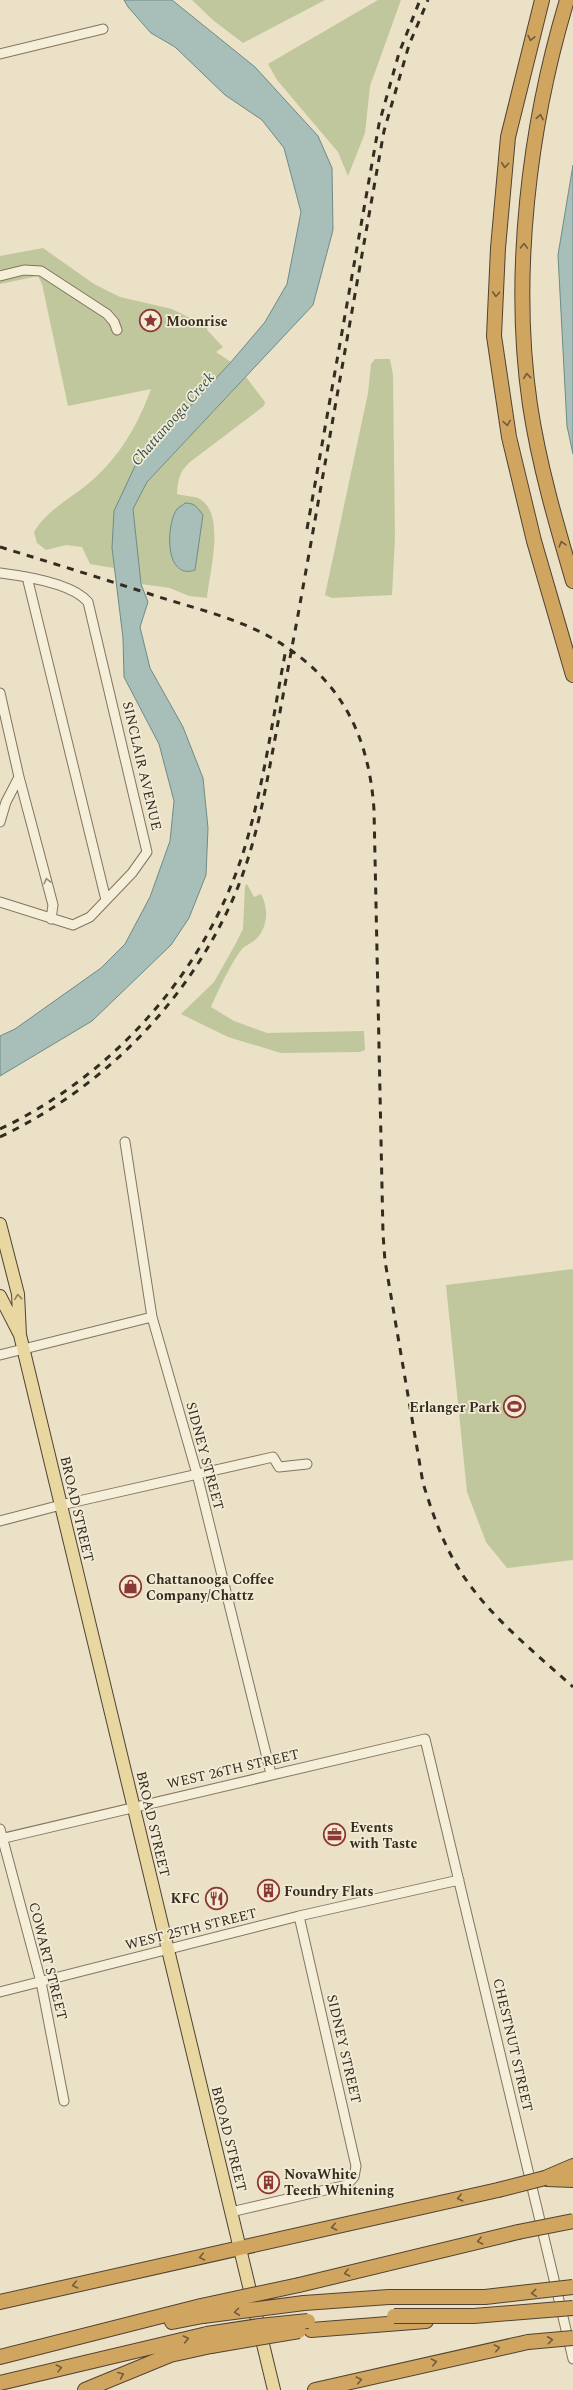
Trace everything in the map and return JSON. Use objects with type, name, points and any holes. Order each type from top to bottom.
[{"type":"highway","points":[[542,0],[508,137],[498,248],[494,336],[511,444],[534,541],[573,674]]},
{"type":"highway","points":[[567,0],[556,37],[534,149],[524,229],[523,268],[525,352],[530,405],[540,455],[573,581]]},
{"type":"highway","points":[[0,2302],[498,2190],[545,2178],[573,2166]]},
{"type":"highway","points":[[545,2178],[573,2180]]},
{"type":"highway","points":[[7,2356],[202,2311],[299,2285],[518,2232],[573,2221]]},
{"type":"highway","points":[[202,2311],[389,2297],[485,2297],[573,2287]]},
{"type":"highway","points":[[0,2383],[209,2340],[259,2326],[309,2326],[474,2316],[573,2308]]},
{"type":"highway","points":[[318,2389],[528,2342],[573,2338]]},
{"type":"highway","points":[[85,2390],[209,2340]]},
{"type":"main road","name":"BROAD STREET","points":[[0,1224],[18,1294],[20,1335],[274,2390]]},
{"type":"main road","name":"BROAD STREET","points":[[0,1296],[20,1335]]},
{"type":"street","points":[[0,54],[103,29]]},
{"type":"street","points":[[0,276],[24,270],[41,271],[107,314],[114,322],[117,330]]},
{"type":"street","name":"SINCLAIR AVENUE","points":[[0,573],[27,577],[76,591],[88,602],[110,688],[147,852],[90,917],[73,925],[0,902]]},
{"type":"street","points":[[27,577],[106,900]]},
{"type":"street","points":[[0,693],[19,776],[53,905],[51,919]]},
{"type":"street","points":[[0,822],[6,802],[19,776]]},
{"type":"street","name":"SIDNEY STREET","points":[[125,1142],[152,1317],[196,1474],[271,1774]]},
{"type":"street","points":[[0,1355],[152,1317]]},
{"type":"street","points":[[0,1521],[61,1505],[273,1458],[279,1467],[307,1464]]},
{"type":"street","name":"WEST 26TH STREET","points":[[1,1838],[425,1739]]},
{"type":"street","name":"CHESTNUT STREET","points":[[425,1739],[573,2359]]},
{"type":"street","name":"COWART STREET","points":[[0,1829],[1,1838],[41,1982],[64,2101]]},
{"type":"street","name":"WEST 25TH STREET","points":[[0,1992],[299,1916],[459,1880]]},
{"type":"street","name":"SIDNEY STREET","points":[[231,2212],[348,2185],[354,2177],[356,2166],[299,1916]]},
{"type":"green space","points":[[192,0],[325,0],[243,43],[214,21]]},
{"type":"green space","points":[[378,0],[401,0],[370,86],[365,133],[348,176],[338,152],[277,80],[268,64]]},
{"type":"green space","points":[[43,248],[94,284],[120,297],[172,309],[206,326],[208,331],[223,347],[216,352],[231,362],[135,466],[112,548],[114,568],[90,564],[82,547],[66,545],[46,550],[37,543],[34,532],[45,517],[89,483],[110,463],[134,428],[151,389],[68,406],[42,284],[38,276],[0,284],[0,256]]},
{"type":"green space","points":[[375,359],[390,359],[393,375],[395,538],[392,595],[332,598],[325,595],[368,393],[371,364]]},
{"type":"green space","points":[[246,377],[265,402],[264,406],[190,462],[181,473],[178,484],[177,494],[198,498],[207,505],[212,516],[214,544],[207,598],[189,596],[170,588],[141,584],[133,509],[147,482]],"holes":[[[203,515],[195,570],[185,572],[178,569],[174,563],[171,545],[173,519]]]},
{"type":"green space","points":[[247,884],[254,897],[261,894],[264,900],[266,912],[265,924],[263,930],[254,941],[242,949],[238,954],[225,976],[211,1007],[234,1021],[267,1033],[364,1031],[365,1050],[360,1052],[281,1053],[228,1037],[181,1014],[214,982],[235,945],[243,929],[245,886]]},
{"type":"green space","name":"Erlanger Park","points":[[573,1269],[573,1560],[507,1568],[486,1542],[467,1492],[446,1285]]},
{"type":"water","points":[[124,0],[172,0],[255,67],[318,136],[332,168],[333,230],[313,305],[147,482],[133,509],[141,584],[148,602],[140,627],[150,668],[183,727],[203,778],[208,828],[206,875],[189,918],[171,945],[92,1021],[0,1076],[0,1036],[15,1029],[101,968],[125,944],[150,897],[170,841],[174,801],[159,744],[124,677],[123,638],[112,548],[114,511],[135,466],[231,362],[265,322],[287,284],[301,212],[284,148],[262,120],[225,95],[175,47],[151,33],[128,7]]},
{"type":"water","points":[[573,165],[573,454],[567,426],[558,255]]},
{"type":"water","points":[[185,503],[196,506],[203,515],[195,570],[185,571],[178,567],[173,559],[170,549],[170,538],[173,516],[177,509]]},
{"type":"railway","points":[[307,529],[379,124],[399,53],[420,0]]},
{"type":"railway","points":[[0,1137],[36,1118],[70,1096],[102,1072],[131,1045],[159,1016],[183,985],[206,951],[234,897],[254,840],[267,780],[298,615],[384,131],[409,45],[428,0]]},
{"type":"railway","points":[[0,547],[214,614],[257,630],[294,652],[315,670],[332,689],[346,709],[357,732],[365,756],[371,782],[374,810],[383,1234],[385,1261],[423,1483],[444,1541],[464,1578],[507,1628],[573,1687]]},
{"type":"railway","points":[[0,1129],[42,1106],[81,1080],[117,1049],[150,1015],[180,977],[206,937],[227,895],[244,850],[251,825],[263,776],[286,649]]},
{"type":"place","name":"Moonrise","points":[[150,321]]},
{"type":"place","name":"Erlanger Park","points":[[515,1407]]},
{"type":"place","name":"Chattanooga Coffee Company/Chattz","points":[[130,1587]]},
{"type":"place","name":"Events with Taste","points":[[335,1835]]},
{"type":"place","name":"Foundry Flats","points":[[268,1891]]},
{"type":"place","name":"KFC","points":[[216,1898]]},
{"type":"place","name":"NovaWhite Teeth Whitening","points":[[269,2182]]},
{"type":"water label","name":"Chattanooga Creek","points":[[173,419]]}]
